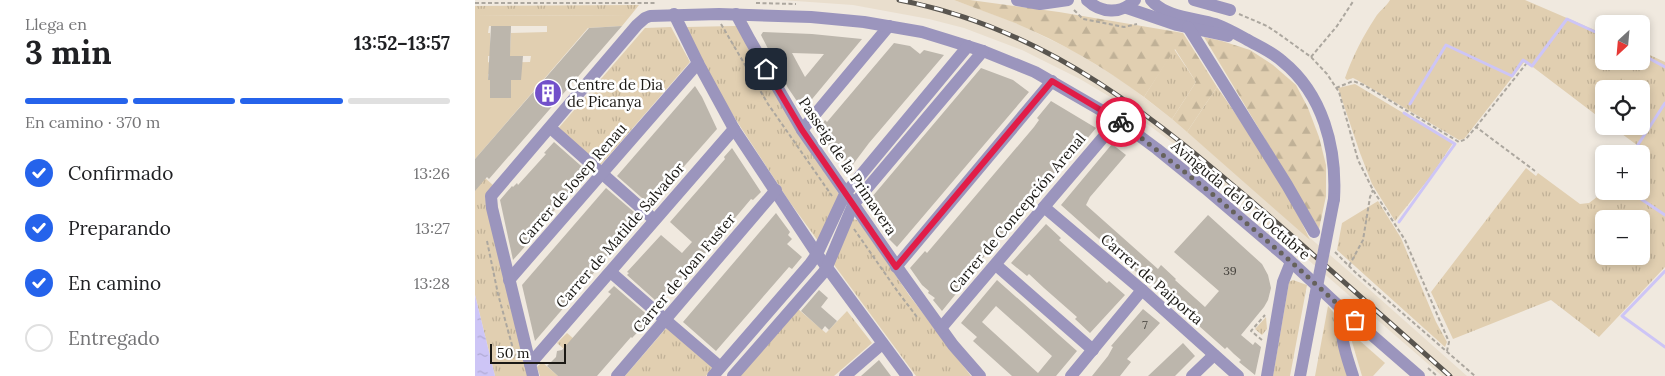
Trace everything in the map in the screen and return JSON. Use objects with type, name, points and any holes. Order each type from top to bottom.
[{"type":"street","points":[[1017,0],[1040,4],[1068,0]]},
{"type":"street","points":[[1082,0],[1087,0],[1101,9],[1109,11],[1131,4],[1188,27],[1246,39]]},
{"type":"street","points":[[1151,0],[1164,10],[1237,33],[1272,53],[1303,84],[1321,112],[1328,130],[1335,165],[1334,198],[1300,376]]},
{"type":"street","points":[[1194,0],[1209,2],[1230,10]]},
{"type":"street","points":[[532,370],[492,208],[491,196],[637,24],[643,13]]},
{"type":"street","name":"Avinguda del 9 d'Octubre","points":[[643,13],[811,17],[889,26],[922,32],[968,46],[1035,72],[1118,120],[1210,192],[1419,376]]},
{"type":"street","points":[[674,14],[698,63],[735,129],[817,254],[907,376]]},
{"type":"street","name":"Passeig de la Primavera","points":[[736,14],[839,196],[853,205],[953,345],[980,376]]},
{"type":"street","points":[[802,130],[889,26]]},
{"type":"street","points":[[1188,27],[1282,177],[1314,232]]},
{"type":"street","points":[[614,275],[665,320],[716,370],[817,254],[839,196],[968,46]]},
{"type":"street","points":[[733,376],[827,267],[853,205],[983,51]]},
{"type":"street","name":"Carrer de Josep Renau","points":[[509,280],[698,63]]},
{"type":"street","points":[[896,267],[1052,81]]},
{"type":"street","name":"Carrer de Concepción Arenal","points":[[941,328],[1118,120]]},
{"type":"street","name":"Carrer de Matilde Salvador","points":[[532,370],[735,129]]},
{"type":"street","points":[[554,132],[650,216]]},
{"type":"street","name":"Carrer de Joan Fuster","points":[[617,376],[776,190]]},
{"type":"street","name":"Carrer de Paiporta","points":[[1044,207],[1142,290],[1238,376]]},
{"type":"street","points":[[1267,376],[1283,282],[1291,262]]},
{"type":"street","points":[[996,264],[1093,350]]},
{"type":"street","points":[[1071,376],[1142,290]]},
{"type":"street","points":[[1343,310],[1341,338],[1353,376]]},
{"type":"street","points":[[1341,332],[1345,327],[1359,324]]},
{"type":"street","points":[[845,376],[882,344]]},
{"type":"street","points":[[1191,376],[1214,355]]},
{"type":"path","points":[[1311,57],[1337,26],[1354,0]]},
{"type":"path","points":[[475,3],[656,4]]},
{"type":"path","points":[[754,3],[799,4]]},
{"type":"path","points":[[643,13],[647,4]]},
{"type":"path","points":[[1083,19],[1124,27]]},
{"type":"path","points":[[720,23],[768,104],[839,196]]},
{"type":"path","points":[[1336,88],[1353,81],[1364,85],[1459,142],[1466,139],[1526,64]]},
{"type":"path","points":[[1476,127],[1535,171]]},
{"type":"path","points":[[1349,266],[1363,240],[1370,197],[1373,190],[1405,240],[1449,342],[1447,352]]},
{"type":"path","points":[[487,239],[494,277],[516,358]]},
{"type":"path","points":[[1335,252],[1475,376]]},
{"type":"path","points":[[1267,344],[1251,331],[1268,312]]},
{"type":"shaded area","points":[[781,0],[954,0],[1016,23],[1074,51],[1124,82],[1172,119],[1467,376],[1442,376],[1177,146],[1112,98],[1080,79],[1022,50],[964,28],[929,19],[853,5]]},
{"type":"green space","points":[[954,0],[970,0],[1059,12],[1183,33],[1217,87],[1187,132],[1172,119],[1196,82],[1175,49],[1144,97],[1098,65],[1049,38]]},
{"type":"green space","points":[[1390,0],[1525,0],[1595,30],[1595,70],[1650,70],[1650,55],[1665,62],[1665,267],[1599,337],[1551,300],[1453,339],[1431,292],[1526,168],[1536,176],[1538,173],[1580,204],[1589,203],[1595,198],[1650,200],[1650,145],[1637,145],[1623,135],[1650,135],[1650,80],[1595,80],[1595,114],[1525,61],[1464,139],[1459,140],[1357,80],[1353,78],[1347,80],[1345,78],[1354,55],[1377,16]]},
{"type":"green space","points":[[639,5],[631,15],[475,16],[475,6]]},
{"type":"green space","points":[[631,15],[622,26],[588,28],[475,159],[475,16]],"holes":[[[489,26],[547,26],[547,32],[511,33],[510,51],[490,51]],[[488,56],[531,56],[530,62],[488,62]],[[488,74],[521,80],[511,80],[511,98],[491,98],[490,80],[488,80]]]},
{"type":"green space","points":[[736,26],[840,196],[818,241],[789,201],[722,98],[686,27]]},
{"type":"green space","points":[[671,27],[690,62],[599,167],[556,131],[645,28]]},
{"type":"green space","points":[[1204,37],[1250,50],[1273,65],[1296,85],[1308,108],[1319,137],[1326,165],[1326,196],[1319,229]]},
{"type":"green space","points":[[1174,49],[1196,82],[1172,119],[1144,97]]},
{"type":"green space","points":[[1355,84],[1453,143],[1431,176],[1395,221],[1372,184],[1338,88]]},
{"type":"green space","points":[[1217,87],[1279,181],[1310,240],[1187,132]]},
{"type":"green space","points":[[475,169],[494,186],[528,376],[495,376],[475,295]]},
{"type":"green space","points":[[1378,201],[1401,238],[1436,322],[1447,342],[1445,347],[1337,250],[1342,223]]},
{"type":"green space","points":[[853,219],[857,220],[864,228],[909,295],[971,376],[916,376],[832,262]]},
{"type":"green space","points":[[1293,280],[1307,285],[1290,376],[1273,376],[1289,282]]},
{"type":"green space","points":[[1328,306],[1334,313],[1337,338],[1350,376],[1315,376]]},
{"type":"green space","points":[[798,309],[826,333],[847,311],[872,343],[834,376],[739,376]]},
{"type":"green space","points":[[1266,317],[1267,329],[1262,335],[1255,329]]},
{"type":"green space","points":[[668,326],[714,366],[706,376],[625,376]]},
{"type":"green space","points":[[567,333],[589,352],[580,363],[557,343]]},
{"type":"green space","points":[[1351,333],[1385,363],[1373,376],[1362,376]]},
{"type":"green space","points":[[542,362],[558,376],[540,376],[537,367]]},
{"type":"water","points":[[475,295],[495,376],[475,376]]},
{"type":"building","points":[[491,26],[511,26],[510,56],[523,56],[521,80],[511,80],[511,98],[490,98],[490,80],[488,80]]},
{"type":"building","name":"Centre de Dia de Picanya","points":[[622,26],[489,179],[487,177],[475,191],[475,159],[589,28]]},
{"type":"building","points":[[763,32],[862,39],[803,110],[788,88],[761,35]],"holes":[[[792,53],[824,54],[805,77]]]},
{"type":"building","points":[[894,43],[910,46],[920,54],[924,50],[944,55],[851,167],[832,151],[818,129],[825,120],[827,122]]},
{"type":"building","points":[[981,68],[1013,80],[1029,92],[897,247],[884,234],[887,231],[866,204]]},
{"type":"building","points":[[695,86],[717,129],[650,205],[617,176]]},
{"type":"building","points":[[1051,101],[1096,128],[1076,152],[1074,150],[962,283],[964,284],[942,311],[933,300],[935,298],[928,293],[929,291],[922,285],[910,268],[925,251],[927,253],[1034,127],[1039,120],[1037,118]]},
{"type":"building","points":[[554,142],[588,172],[555,206],[553,215],[513,260],[500,200],[512,186],[517,183],[518,185],[546,154],[544,153]]},
{"type":"building","points":[[1112,144],[1126,155],[1090,197],[1086,205],[1158,269],[1161,265],[1205,307],[1219,291],[1174,252],[1208,215],[1262,264],[1268,275],[1271,288],[1268,300],[1241,335],[1253,345],[1255,342],[1261,347],[1255,375],[1239,362],[1241,360],[1227,347],[1225,349],[1163,294],[1164,292],[1145,276],[1143,278],[1061,205]]},
{"type":"building","points":[[732,148],[761,192],[753,200],[751,199],[704,255],[703,253],[661,301],[657,298],[655,300],[627,275],[629,273],[627,272],[661,235],[682,253],[692,242],[670,222],[725,159],[724,157]]},
{"type":"building","points":[[606,188],[641,218],[535,341],[522,285]]},
{"type":"building","points":[[776,213],[790,232],[788,235],[792,239],[787,244],[802,257],[792,269],[789,267],[716,351],[683,322]]},
{"type":"building","points":[[1046,224],[1061,238],[1059,240],[1107,283],[1109,281],[1125,295],[1090,333],[1075,319],[1077,317],[1029,274],[1027,276],[1011,263]]},
{"type":"building","points":[[997,280],[1077,351],[1056,376],[1012,376],[973,341],[977,337],[961,323]],"holes":[[[996,306],[1052,356],[1038,373],[982,322]]]},
{"type":"building","points":[[614,286],[651,318],[631,337],[597,376],[558,376],[547,366],[556,357],[557,351],[562,350],[611,294],[608,292]]},
{"type":"building","points":[[819,290],[828,298],[821,307],[837,321],[829,330],[825,326],[822,330],[801,311]]},
{"type":"building","points":[[1143,309],[1160,323],[1127,359],[1131,362],[1120,376],[1092,376],[1108,356],[1113,347],[1111,346]]},
{"type":"building","points":[[1183,343],[1195,356],[1175,376],[1148,376]]},
{"type":"building","points":[[879,360],[891,376],[861,376]]},
{"type":"waterway","points":[[1410,104],[1446,45],[1512,76],[1523,60],[1532,66],[1567,19],[1595,32]]},
{"type":"waterway","points":[[1650,59],[1665,67]]},
{"type":"waterway","points":[[1638,145],[1665,103]]},
{"type":"waterway","points":[[1399,222],[1455,144],[1404,113]]},
{"type":"waterway","points":[[1642,200],[1665,215]]},
{"type":"waterway","points":[[1665,271],[1622,316],[1665,347]]},
{"type":"railway","points":[[899,0],[954,14],[1005,32],[1053,56],[1098,82],[1185,145],[1227,180],[1450,376]]},
{"type":"way so far","points":[[1121,122],[1210,192],[1355,320]]},
{"type":"place","name":"Centre de Dia de Picanya","points":[[548,93]]},
{"type":"route","points":[[766,69],[802,130],[896,267],[1052,81],[1121,122]]}]
